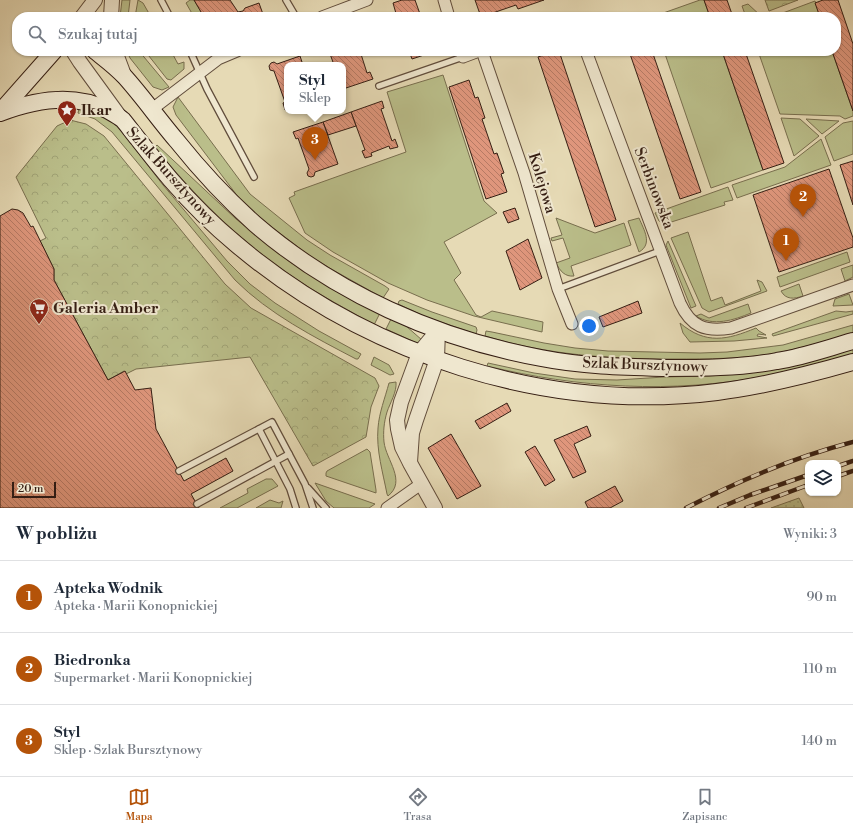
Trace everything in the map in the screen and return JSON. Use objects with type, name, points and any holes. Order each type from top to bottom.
[{"type":"main road","points":[[0,112],[50,56]]},
{"type":"main road","name":"Szlak Bursztynowy","points":[[101,56],[124,76],[196,164],[236,207],[278,242],[320,272],[352,291],[391,311],[438,330],[478,344],[541,358],[631,367],[718,367],[762,364],[853,341]]},
{"type":"main road","points":[[0,112],[32,103],[64,99],[91,103],[122,120]]},
{"type":"main road","name":"Szlak Bursztynowy","points":[[122,120],[192,203],[221,231],[258,262],[286,282],[341,317],[380,336],[437,360],[532,385],[596,393],[654,395],[709,392],[745,388],[795,378],[853,362]]},
{"type":"street","points":[[86,12],[95,0]]},
{"type":"street","points":[[111,12],[112,0]]},
{"type":"street","points":[[335,12],[367,0]]},
{"type":"street","points":[[444,0],[448,12]]},
{"type":"street","name":"Szlak Bursztynowy","points":[[76,56],[122,120]]},
{"type":"street","points":[[117,56],[124,76]]},
{"type":"street","points":[[151,110],[200,72],[218,59],[225,56]]},
{"type":"street","name":"Kolejowa","points":[[483,56],[524,173],[558,289],[572,324]]},
{"type":"street","name":"Serbinowska","points":[[588,56],[656,235],[660,251],[682,307],[688,318],[702,328],[711,330],[731,328],[853,285]]},
{"type":"street","points":[[430,506],[400,438],[397,420],[401,402],[419,353],[438,330]]},
{"type":"street","points":[[410,463],[412,432],[437,360],[438,330]]},
{"type":"street","points":[[387,508],[421,484]]},
{"type":"lane","points":[[161,0],[167,12]]},
{"type":"lane","points":[[286,0],[293,12]]},
{"type":"lane","points":[[192,56],[207,89],[254,177]]},
{"type":"lane","points":[[379,86],[457,56]]},
{"type":"lane","points":[[558,289],[660,251]]},
{"type":"lane","points":[[179,471],[272,422],[305,484],[313,508]]},
{"type":"lane","points":[[258,429],[290,489],[295,506]]},
{"type":"lane","points":[[197,504],[289,454]]},
{"type":"lane","points":[[305,484],[326,508]]},
{"type":"green space","points":[[122,0],[130,0],[129,12],[121,12]]},
{"type":"green space","points":[[138,0],[143,3],[148,12],[136,12]]},
{"type":"green space","points":[[190,0],[194,0],[201,12],[191,12],[186,3]]},
{"type":"green space","points":[[700,0],[704,0],[708,12],[666,12]]},
{"type":"green space","points":[[765,0],[798,0],[769,11]]},
{"type":"green space","points":[[815,1],[818,12],[785,12]]},
{"type":"green space","points":[[748,4],[757,12],[744,12],[742,6]]},
{"type":"green space","points":[[129,56],[143,56],[169,87],[162,90],[153,87]]},
{"type":"green space","points":[[149,56],[174,56],[178,64],[184,62],[184,69],[171,80],[167,79]]},
{"type":"green space","points":[[666,56],[724,56],[763,170],[711,188]]},
{"type":"green space","points":[[760,56],[834,56],[853,111],[853,116],[845,119],[840,116],[780,114]]},
{"type":"green space","points":[[443,75],[484,201],[497,213],[444,242],[461,273],[454,280],[476,315],[481,317],[492,311],[543,322],[542,332],[474,316],[427,300],[388,283],[333,252],[305,233],[289,198],[295,195],[294,192],[406,152],[387,92]]},
{"type":"green space","points":[[178,97],[250,194],[307,240],[389,289],[383,298],[311,257],[242,202],[176,115],[173,107]]},
{"type":"green space","points":[[80,105],[111,121],[119,128],[163,185],[227,261],[250,284],[275,303],[319,331],[361,354],[358,359],[292,324],[262,304],[248,292],[235,280],[112,132],[95,119],[78,113]]},
{"type":"green space","points":[[781,118],[800,119],[819,136],[794,156]]},
{"type":"green space","points":[[806,119],[839,121],[822,134]]},
{"type":"green space","points":[[70,120],[86,124],[104,136],[225,284],[251,308],[375,378],[379,386],[371,407],[366,437],[313,466],[250,357],[136,369],[126,374],[124,371],[108,380],[54,280],[54,269],[40,241],[46,238],[16,177],[57,126]]},
{"type":"green space","points":[[853,121],[853,154],[834,161],[825,137],[843,123]]},
{"type":"green space","points":[[821,139],[831,165],[737,198],[732,185],[785,167]]},
{"type":"green space","points":[[157,145],[236,219],[290,262],[339,293],[380,313],[374,325],[303,284],[255,249],[203,201],[156,149],[155,147]]},
{"type":"green space","points":[[728,187],[733,200],[724,202],[725,205],[665,224],[659,221],[655,213]]},
{"type":"green space","points":[[556,218],[595,233],[624,223],[631,245],[571,266],[574,276],[568,276],[561,271],[556,263],[570,258],[563,238],[552,241],[551,238],[562,235]]},
{"type":"green space","points":[[639,218],[645,232],[646,245],[639,252],[628,221]]},
{"type":"green space","points":[[688,232],[711,301],[722,297],[725,305],[761,291],[757,280],[762,282],[767,291],[709,312],[702,308],[671,238]]},
{"type":"green space","points":[[668,241],[696,306],[691,308],[666,245]]},
{"type":"green space","points":[[847,252],[850,262],[780,287],[777,277]]},
{"type":"green space","points":[[853,265],[853,277],[845,281],[841,269]]},
{"type":"green space","points":[[799,284],[803,296],[790,298],[785,296],[781,291]]},
{"type":"green space","points":[[849,294],[853,305],[833,306],[835,299]]},
{"type":"green space","points":[[402,300],[476,327],[476,334],[426,317],[398,304],[399,301]]},
{"type":"green space","points":[[748,304],[751,313],[731,320],[716,322],[696,316],[701,314],[709,318]]},
{"type":"green space","points":[[836,311],[853,311],[853,314],[773,336],[772,334]]},
{"type":"green space","points":[[391,319],[406,326],[422,340],[419,344],[386,329]]},
{"type":"green space","points":[[680,323],[699,335],[708,337],[726,337],[756,328],[766,335],[758,334],[757,336],[767,338],[734,341],[690,342],[683,333]]},
{"type":"green space","points":[[853,325],[853,333],[796,349],[764,355],[713,359],[625,358],[578,355],[532,348],[485,336],[486,331],[544,343],[608,351],[700,353],[727,352],[783,345]]},
{"type":"green space","points":[[853,349],[853,354],[765,376],[730,382],[660,387],[590,384],[487,366],[488,363],[534,373],[575,379],[617,380],[709,376],[750,373],[803,364]]},
{"type":"green space","points":[[374,357],[389,365],[394,374],[390,375],[371,365]]},
{"type":"green space","points":[[396,382],[394,394],[384,423],[384,442],[396,477],[396,484],[388,496],[379,453],[378,428],[389,383]]},
{"type":"green space","points":[[367,449],[370,452],[376,493],[326,476],[327,471]]},
{"type":"green space","points":[[266,479],[272,479],[278,486],[237,508],[220,508],[248,493],[247,489]]},
{"type":"green space","points":[[315,483],[375,504],[369,508],[334,508],[326,501]]},
{"type":"green space","points":[[799,498],[804,508],[771,508]]},
{"type":"green space","points":[[270,500],[279,503],[283,501],[281,508],[256,508]]},
{"type":"building","points":[[194,0],[230,0],[238,12],[201,12]]},
{"type":"building","points":[[402,0],[415,0],[419,12],[396,12],[393,3]]},
{"type":"building","points":[[475,0],[544,0],[518,9],[516,5],[496,12],[479,12]]},
{"type":"building","points":[[704,0],[727,0],[731,12],[708,12]]},
{"type":"building","points":[[823,0],[838,0],[853,44],[853,111],[834,56],[841,56],[841,12],[818,12],[815,3]]},
{"type":"building","points":[[259,3],[262,12],[238,12],[243,11],[245,8]]},
{"type":"building","points":[[300,56],[302,62],[284,62],[284,99],[274,71],[270,70],[269,66],[274,62],[277,64]]},
{"type":"building","points":[[331,56],[362,56],[367,73],[370,72],[373,79],[346,88],[346,62],[333,62]]},
{"type":"building","points":[[411,56],[421,56],[412,59]]},
{"type":"building","points":[[561,56],[616,220],[595,227],[538,57]]},
{"type":"building","points":[[631,56],[654,56],[701,192],[680,199]]},
{"type":"building","points":[[724,56],[747,56],[784,163],[763,170]]},
{"type":"building","points":[[469,80],[475,98],[478,97],[485,118],[482,119],[494,154],[497,153],[504,173],[501,174],[507,192],[486,199],[449,87]]},
{"type":"building","points":[[382,101],[384,108],[381,109],[392,141],[395,139],[398,147],[390,149],[389,146],[371,153],[372,156],[365,158],[362,151],[365,150],[351,112]]},
{"type":"building","points":[[351,112],[356,126],[328,135],[323,122]]},
{"type":"building","points":[[323,122],[338,164],[315,172],[314,176],[311,177],[308,176],[307,173],[309,169],[298,138],[296,139],[293,132]]},
{"type":"building","points":[[853,161],[853,205],[840,165]]},
{"type":"building","points":[[829,169],[853,238],[853,247],[779,272],[753,195]]},
{"type":"building","points":[[515,208],[519,219],[508,223],[503,212]]},
{"type":"building","name":"Galeria Amber","points":[[12,209],[23,213],[31,227],[33,226],[54,269],[54,280],[108,380],[125,371],[135,390],[151,388],[156,429],[184,481],[226,458],[233,471],[191,494],[199,508],[0,508],[0,216]]},
{"type":"building","points":[[528,239],[542,278],[520,290],[506,251]]},
{"type":"building","points":[[638,301],[642,313],[603,327],[599,317]]},
{"type":"building","points":[[507,403],[511,411],[480,429],[475,421]]},
{"type":"building","points":[[587,426],[591,436],[574,444],[586,472],[573,478],[554,440]]},
{"type":"building","points":[[451,434],[481,486],[457,499],[428,448]]},
{"type":"building","points":[[535,446],[555,480],[545,486],[525,452]]},
{"type":"building","points":[[615,486],[623,501],[610,508],[588,508],[585,502]]},
{"type":"railway","points":[[686,508],[768,470],[853,442]]},
{"type":"railway","points":[[841,465],[853,461]]},
{"type":"railway","points":[[841,475],[853,471]]},
{"type":"railway","points":[[719,508],[750,495],[805,476]]},
{"type":"railway","points":[[746,508],[805,486]]},
{"type":"place","name":"Ikar","points":[[67,127]]},
{"type":"place","name":"Styl","points":[[315,160]]},
{"type":"place","name":"Biedronka","points":[[803,217]]},
{"type":"place","name":"Apteka Wodnik","points":[[786,261]]},
{"type":"place","name":"Galeria Amber","points":[[39,325]]}]
